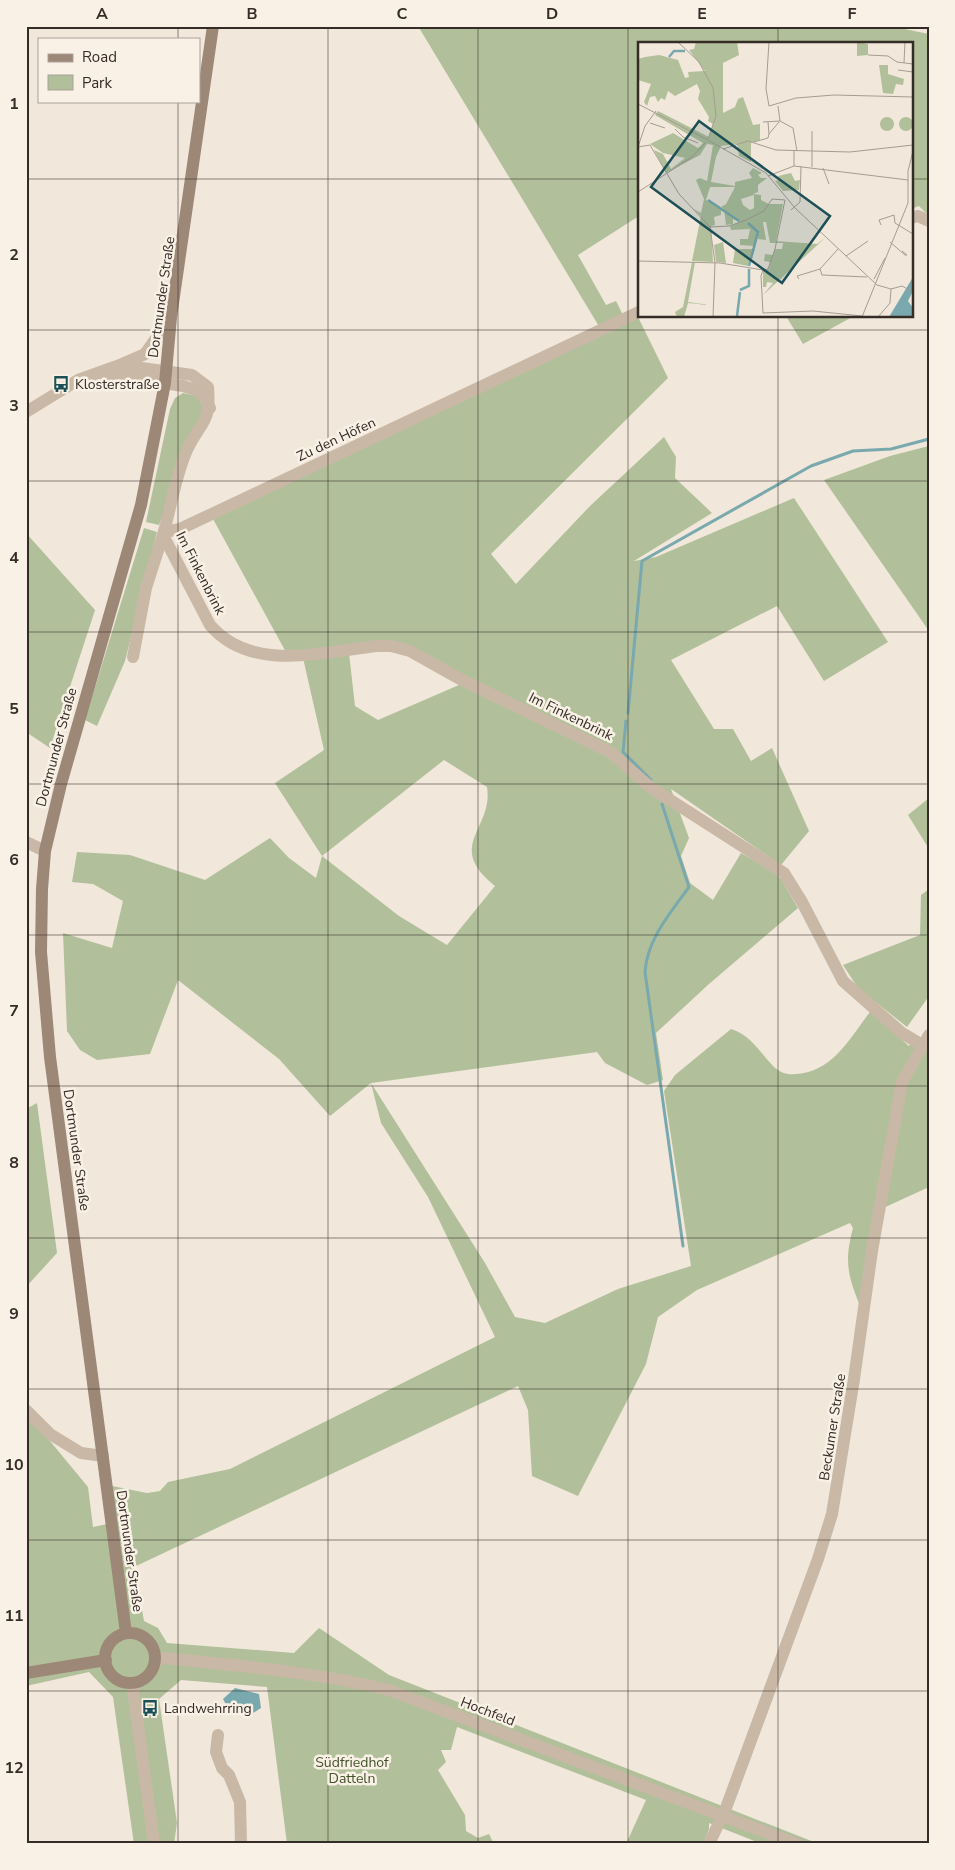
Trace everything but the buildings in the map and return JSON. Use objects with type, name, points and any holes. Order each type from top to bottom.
[{"type":"main road","name":"Dortmunder Straße","points":[[126,1633],[47,1033],[41,952],[42,889],[45,852],[70,748],[136,525],[165,378],[171,317],[214,26]]},
{"type":"main road","points":[[126,1633],[134,1633],[148,1640],[155,1653],[155,1661],[147,1676],[132,1682],[118,1679],[108,1668],[106,1660],[108,1646],[113,1640],[126,1633]]},
{"type":"main road","points":[[26,1673],[106,1660]]},
{"type":"street","points":[[912,218],[918,216],[929,221]]},
{"type":"street","name":"Zu den Höfen","points":[[164,534],[180,529],[638,312]]},
{"type":"street","points":[[26,412],[78,380],[101,373],[145,354],[171,317]]},
{"type":"street","points":[[120,365],[165,378]]},
{"type":"street","points":[[101,373],[165,378],[192,375],[208,387],[210,408],[206,420],[187,450],[164,534],[148,581],[132,657]]},
{"type":"street","name":"Im Finkenbrink","points":[[164,534],[210,625],[217,633],[240,649],[259,654],[289,656],[377,646],[399,647],[610,752],[650,787],[784,873],[802,902],[830,960],[843,981],[902,1033],[925,1040]]},
{"type":"street","points":[[26,842],[45,852]]},
{"type":"street","name":"Beckumer Straße","points":[[709,1844],[723,1816],[818,1559],[832,1514],[902,1082],[925,1040]]},
{"type":"street","points":[[26,1410],[50,1434],[81,1453],[103,1456]]},
{"type":"street","name":"Hochfeld","points":[[155,1661],[165,1658],[273,1669],[348,1681],[389,1690],[798,1844]]},
{"type":"street","points":[[132,1682],[154,1844]]},
{"type":"street","points":[[218,1735],[216,1752],[222,1768],[229,1775],[240,1802],[241,1844]]},
{"type":"green space","points":[[418,26],[890,26],[929,34],[929,216],[919,206],[912,209],[912,42],[638,42],[638,217],[578,255],[606,305],[616,301],[623,315],[600,328]]},
{"type":"green space","points":[[638,317],[668,378],[491,554],[516,584],[590,506],[664,437],[676,457],[675,478],[712,513],[634,561],[656,557],[794,498],[888,642],[824,681],[777,606],[671,660],[714,729],[733,729],[751,761],[772,748],[809,831],[781,865],[671,789],[689,838],[681,856],[690,883],[713,900],[741,853],[774,872],[781,879],[798,908],[709,984],[656,1033],[663,1080],[647,1085],[605,1063],[597,1052],[371,1083],[330,1116],[279,1059],[178,980],[150,1054],[97,1060],[80,1050],[67,1031],[63,933],[112,948],[123,901],[93,884],[72,882],[77,852],[130,855],[205,880],[270,838],[289,858],[316,878],[322,856],[275,783],[324,750],[303,658],[349,653],[355,706],[378,720],[459,685],[412,649],[287,654],[213,519]],"holes":[[[444,760],[487,787],[487,802],[474,837],[472,848],[473,859],[480,872],[495,886],[447,945],[399,916],[322,856]]]},
{"type":"green space","points":[[787,318],[850,318],[803,344]]},
{"type":"green space","points":[[183,393],[197,396],[202,405],[203,412],[159,525],[146,522],[170,409],[175,398]]},
{"type":"green space","points":[[929,446],[929,631],[824,480],[890,456]]},
{"type":"green space","points":[[144,528],[157,532],[125,661],[97,726],[85,720]]},
{"type":"green space","points":[[26,533],[95,610],[50,748],[26,732]]},
{"type":"green space","points":[[929,798],[929,849],[908,815]]},
{"type":"green space","points":[[929,889],[929,996],[907,1027],[858,988],[843,965],[920,935],[921,895]]},
{"type":"green space","name":"Südfriedhof Datteln","points":[[870,1012],[909,1046],[911,1043],[918,1047],[900,1082],[863,1313],[849,1272],[848,1252],[853,1228],[850,1223],[697,1290],[658,1317],[646,1364],[578,1496],[532,1476],[528,1410],[518,1386],[134,1567],[144,1621],[158,1628],[167,1643],[294,1653],[319,1628],[389,1675],[819,1844],[762,1844],[709,1823],[709,1829],[703,1844],[626,1844],[646,1800],[457,1727],[451,1750],[441,1750],[446,1762],[438,1770],[465,1815],[466,1831],[478,1838],[489,1834],[494,1844],[287,1844],[267,1687],[181,1680],[159,1699],[177,1823],[174,1844],[134,1844],[113,1697],[89,1672],[26,1686],[26,1412],[88,1487],[93,1527],[112,1523],[107,1485],[147,1493],[160,1491],[168,1482],[230,1469],[495,1337],[428,1197],[381,1123],[371,1083],[485,1263],[515,1317],[545,1323],[618,1289],[691,1266],[664,1091],[675,1075],[731,1029],[750,1040],[777,1069],[789,1074],[808,1072],[820,1068],[830,1061],[847,1043]]},
{"type":"green space","points":[[929,1042],[929,1187],[881,1209],[905,1083]]},
{"type":"green space","points":[[37,1103],[57,1253],[26,1287],[26,1109]]},
{"type":"water","points":[[235,1688],[259,1694],[261,1708],[253,1713],[230,1712],[223,1699]]},
{"type":"waterway","points":[[628,713],[642,561],[811,466],[853,451],[891,449],[929,439]]},
{"type":"waterway","points":[[626,721],[623,752],[651,780]]},
{"type":"waterway","points":[[662,804],[689,887],[655,937],[650,948],[645,972],[683,1246]]},
{"type":"place","name":"Klosterstraße","points":[[61,384]]},
{"type":"place","name":"Landwehrring","points":[[150,1708]]}]
